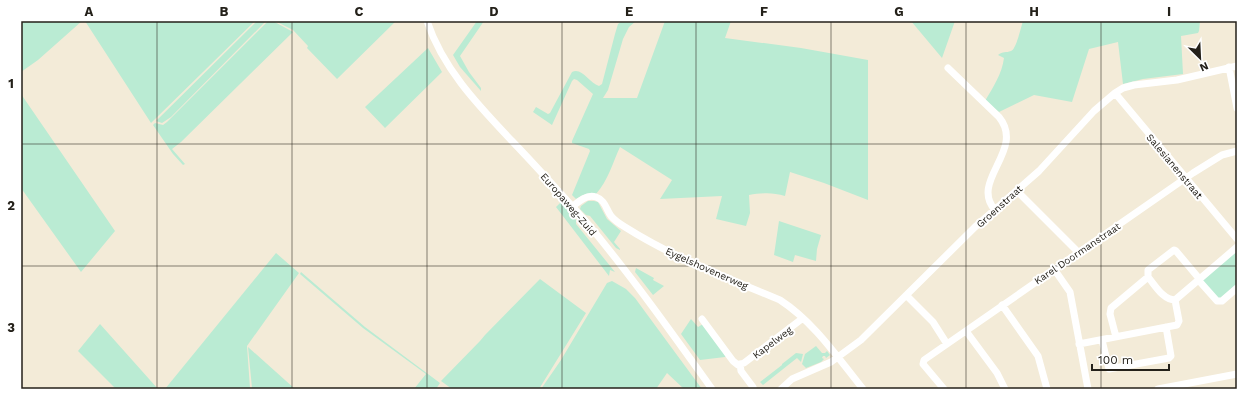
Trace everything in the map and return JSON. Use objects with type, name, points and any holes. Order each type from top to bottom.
[{"type":"street","name":"Europaweg-Zuid","points":[[427,21],[435,42],[455,75],[478,104],[572,207],[630,277],[712,389]]},
{"type":"street","name":"Groenstraat","points":[[781,389],[792,379],[838,358],[871,331],[948,253],[1044,165],[1094,111],[1114,93],[1122,88],[1134,85],[1177,80],[1237,66]]},
{"type":"street","points":[[1229,67],[1237,108]]},
{"type":"street","points":[[948,68],[1000,117],[1004,125],[1007,135],[1006,145],[987,190],[989,202],[995,210]]},
{"type":"street","name":"Salesianenstraat","points":[[1114,93],[1237,239]]},
{"type":"street","name":"Karel Doormanstraat","points":[[944,389],[923,364],[924,360],[1078,252],[1186,179],[1222,155],[1237,151]]},
{"type":"street","points":[[1016,191],[1078,252]]},
{"type":"street","name":"Eygelshovenerweg","points":[[572,207],[586,197],[592,196],[599,198],[604,203],[612,217],[633,232],[676,256],[780,300],[790,306],[815,331],[863,389]]},
{"type":"street","points":[[1237,247],[1199,279],[1175,300],[1169,300],[1166,298],[1148,277],[1148,270],[1174,250],[1181,256],[1199,279],[1201,284],[1218,302],[1222,301],[1237,288]]},
{"type":"street","points":[[1054,269],[1070,292],[1088,389]]},
{"type":"street","points":[[1116,337],[1110,314],[1111,308],[1148,277]]},
{"type":"street","points":[[907,296],[933,322],[948,344]]},
{"type":"street","points":[[1080,344],[1177,325],[1179,322],[1175,300]]},
{"type":"street","points":[[1002,305],[1038,356],[1047,389]]},
{"type":"street","name":"Kapelweg","points":[[740,364],[744,363],[803,318]]},
{"type":"street","points":[[702,320],[733,361],[736,364],[740,364],[741,371],[753,387]]},
{"type":"street","points":[[1102,340],[1107,367],[1109,369],[1169,358],[1171,356],[1166,327]]},
{"type":"street","points":[[966,331],[996,374],[1004,389]]},
{"type":"street","points":[[1158,389],[1197,385],[1237,374]]},
{"type":"green space","points":[[21,21],[82,21],[38,60],[21,72]]},
{"type":"green space","points":[[85,21],[255,21],[151,123]]},
{"type":"green space","points":[[257,21],[266,21],[171,117],[162,123],[156,121]]},
{"type":"green space","points":[[268,21],[273,21],[293,32],[181,142],[172,149],[185,164],[183,165],[173,154],[153,125],[155,123],[163,125],[167,122]]},
{"type":"green space","points":[[275,21],[396,21],[337,79],[307,48],[308,46],[293,30]]},
{"type":"green space","points":[[477,21],[484,21],[460,56],[469,72],[481,88],[481,91],[460,67],[453,55]]},
{"type":"green space","points":[[622,21],[636,21],[629,27],[623,39],[608,90],[603,98],[637,98],[665,21],[731,21],[725,38],[801,48],[868,60],[868,200],[790,172],[785,196],[767,193],[749,195],[750,213],[746,226],[716,219],[722,196],[660,199],[672,180],[620,147],[607,177],[596,194],[593,193],[583,195],[576,199],[572,195],[590,151],[589,149],[572,143],[572,141],[593,94],[574,79],[552,125],[533,112],[536,107],[548,114],[550,113],[572,72],[576,71],[582,73],[599,86],[602,84],[618,24]]},
{"type":"green space","points":[[911,21],[955,21],[942,58]]},
{"type":"green space","points":[[1023,21],[1200,21],[1198,33],[1181,36],[1183,74],[1143,79],[1123,84],[1118,42],[1089,49],[1072,102],[1034,95],[999,112],[985,101],[997,80],[1003,64],[1004,58],[998,55],[1013,50]]},
{"type":"green space","points":[[428,48],[442,72],[385,128],[365,107]]},
{"type":"green space","points":[[21,94],[115,231],[81,272],[21,188]]},
{"type":"green space","points":[[588,201],[598,202],[607,219],[621,231],[614,242],[620,250],[616,248],[590,216],[586,215],[580,209],[581,206]]},
{"type":"green space","points":[[561,202],[576,220],[576,224],[615,272],[610,270],[609,276],[556,207]]},
{"type":"green space","points":[[779,221],[821,235],[817,249],[816,261],[795,255],[793,262],[774,255]]},
{"type":"green space","points":[[1237,250],[1237,285],[1219,299],[1202,281]]},
{"type":"green space","points":[[276,253],[299,273],[247,346],[250,388],[165,389]]},
{"type":"green space","points":[[636,268],[654,278],[653,280],[664,286],[653,295],[635,272]]},
{"type":"green space","points":[[301,272],[365,327],[440,383],[436,389],[414,389],[426,374],[363,328],[300,274]]},
{"type":"green space","points":[[540,279],[586,313],[539,389],[452,389],[441,381],[485,335]]},
{"type":"green space","points":[[612,281],[626,289],[635,298],[702,389],[684,389],[667,373],[656,389],[541,389],[561,360],[607,283]]},
{"type":"green space","points":[[691,319],[698,327],[703,324],[726,356],[725,357],[700,360],[681,334]]},
{"type":"green space","points":[[100,324],[158,389],[116,389],[78,351]]},
{"type":"green space","points":[[816,346],[822,353],[827,351],[830,355],[826,358],[823,356],[822,358],[824,359],[821,362],[806,368],[802,364],[805,354]]},
{"type":"green space","points":[[248,347],[295,389],[252,388]]},
{"type":"green space","points":[[796,353],[803,354],[801,362],[797,358],[763,385],[760,382],[782,365]]}]
